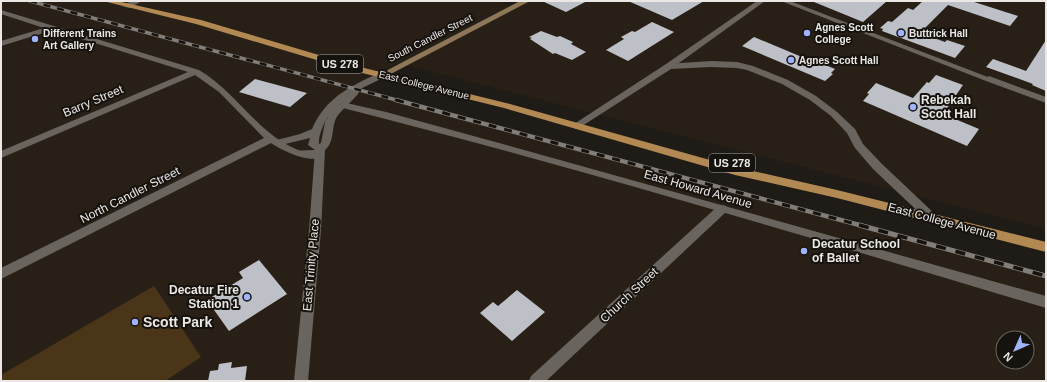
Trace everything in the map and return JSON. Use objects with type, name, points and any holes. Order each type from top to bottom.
[{"type":"main road","name":"East College Avenue","points":[[107,1],[198,22],[382,75],[507,106],[735,171],[837,194],[1046,247]]},
{"type":"main road","name":"South Candler Street","points":[[382,75],[526,1]]},
{"type":"street","points":[[126,6],[138,1]]},
{"type":"street","points":[[576,126],[669,66],[762,1]]},
{"type":"street","points":[[784,1],[1046,100]]},
{"type":"street","points":[[1,12],[196,72],[221,89],[274,141],[296,153],[319,151]]},
{"type":"street","points":[[1,44],[52,28]]},
{"type":"street","points":[[669,66],[711,64],[737,65],[750,68],[785,82],[813,98],[834,114],[850,131],[859,146],[877,166],[932,218]]},
{"type":"street","name":"Barry Street","points":[[1,155],[196,72]]},
{"type":"street","name":"South Candler Street","points":[[334,114],[355,92],[355,88],[382,75]]},
{"type":"street","points":[[316,131],[323,114],[334,101],[348,90],[355,88]]},
{"type":"street","name":"East Howard Avenue","points":[[342,106],[386,115],[1046,302]]},
{"type":"street","name":"East Trinity Place","points":[[301,381],[315,230],[319,151],[326,144],[330,122],[334,114]]},
{"type":"street","name":"North Candler Street","points":[[1,274],[274,141],[303,137],[316,131]]},
{"type":"street","name":"East Trinity Place","points":[[316,131],[314,145],[319,151]]},
{"type":"street","name":"Church Street","points":[[536,381],[722,209]]},
{"type":"shaded area","points":[[1,1],[498,1],[510,7],[522,1],[1046,1],[1046,229],[398,63],[348,88],[1046,274],[1046,381],[1,381]]},
{"type":"shaded area","name":"Scott Park","points":[[154,286],[201,357],[165,381],[1,381],[1,375]]},
{"type":"building","points":[[542,1],[587,1],[566,12]]},
{"type":"building","points":[[628,1],[704,1],[672,20]]},
{"type":"building","points":[[814,1],[887,1],[863,22]]},
{"type":"building","points":[[923,1],[971,1],[1018,16],[1010,26],[948,5],[920,33],[945,42],[947,40],[965,46],[955,58],[882,31],[883,29],[880,28],[888,21],[892,22],[908,8],[913,10]]},
{"type":"building","points":[[652,22],[674,32],[628,61],[606,50],[624,39],[621,37],[632,31],[635,32]]},
{"type":"building","points":[[541,31],[557,37],[560,36],[573,42],[571,44],[586,52],[572,60],[555,53],[553,54],[530,39],[532,38],[529,37]]},
{"type":"building","name":"Agnes Scott Hall","points":[[754,37],[835,69],[831,73],[833,74],[825,81],[742,46]]},
{"type":"building","points":[[1046,40],[1046,91],[1032,85],[1033,84],[986,67],[993,59],[1026,71]]},
{"type":"building","name":"Rebekah Scott Hall","points":[[936,75],[963,85],[943,114],[979,129],[967,146],[863,101],[869,94],[867,93],[876,83],[913,98],[927,82],[929,83]]},
{"type":"building","points":[[255,79],[307,93],[290,107],[239,92]]},
{"type":"building","name":"Decatur Fire Station 1","points":[[259,260],[287,294],[229,331],[207,300],[243,278],[239,272]]},
{"type":"building","points":[[517,290],[545,312],[512,341],[480,313],[493,302],[498,306]]},
{"type":"building","points":[[232,362],[231,368],[247,366],[245,381],[208,381],[210,371],[218,370],[219,364]]},
{"type":"railway","points":[[30,1],[400,101]]},
{"type":"railway","points":[[396,100],[863,226]]},
{"type":"railway","points":[[859,225],[1046,276]]},
{"type":"place","name":"Agnes Scott College","points":[[807,33]]},
{"type":"place","name":"Buttrick Hall","points":[[901,33]]},
{"type":"place","name":"Different Trains Art Gallery","points":[[35,39]]},
{"type":"place","name":"Agnes Scott Hall","points":[[791,60]]},
{"type":"place","name":"Rebekah Scott Hall","points":[[913,107]]},
{"type":"place","name":"Decatur School of Ballet","points":[[804,251]]},
{"type":"place","name":"Decatur Fire Station 1","points":[[247,297]]},
{"type":"place","name":"Scott Park","points":[[135,322]]}]
